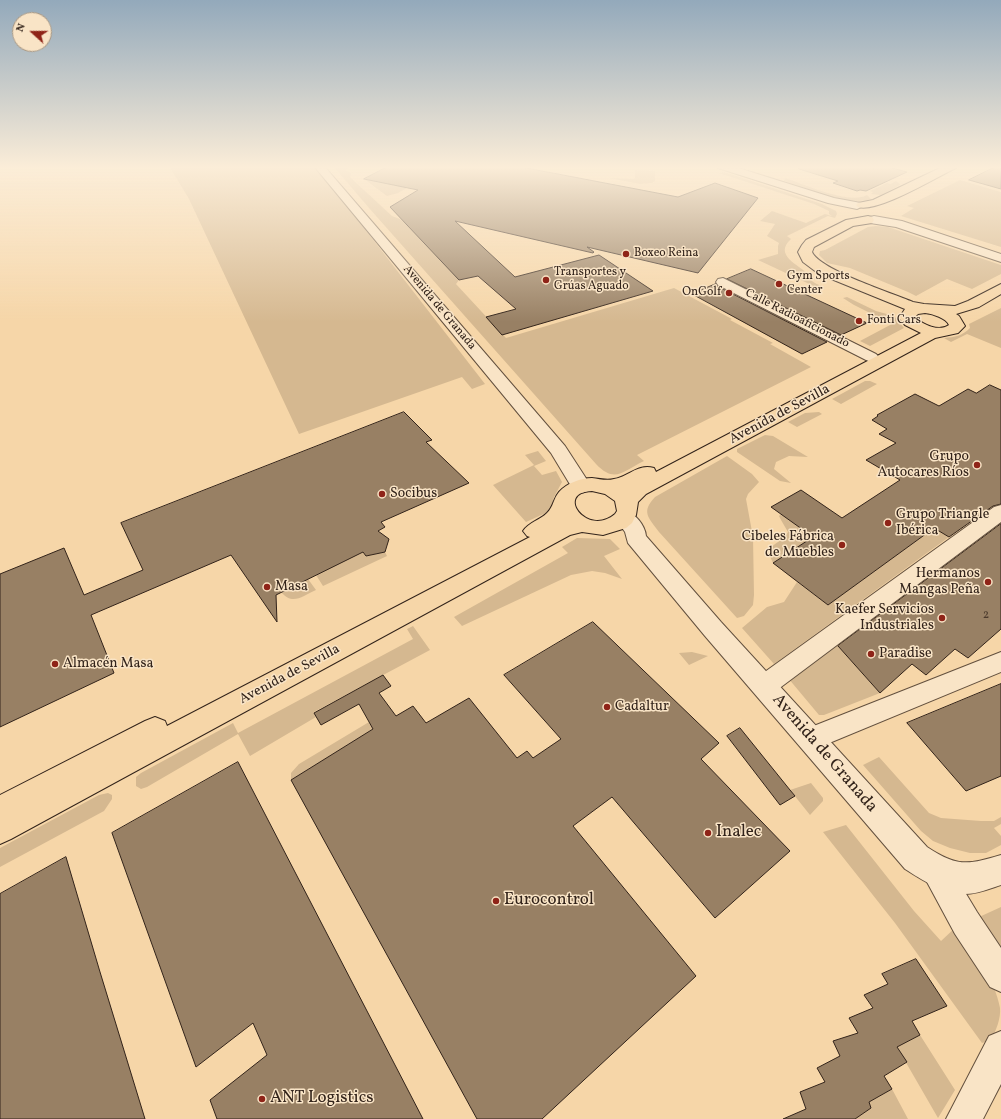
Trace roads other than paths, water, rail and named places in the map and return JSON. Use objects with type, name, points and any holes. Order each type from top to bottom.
[{"type":"main road","points":[[844,218],[799,244],[797,248],[798,255],[807,266],[897,310],[910,321],[925,330],[940,332]]},
{"type":"main road","points":[[869,218],[850,223],[811,242],[805,252],[808,259],[824,271],[908,305],[950,316],[956,322],[1001,297]]},
{"type":"main road","points":[[910,321],[907,314],[912,310],[958,309],[967,307],[1001,288]]},
{"type":"main road","name":"Avenida de Sevilla","points":[[594,486],[617,486],[625,484],[872,357],[910,337],[915,332],[915,328],[910,321]]},
{"type":"main road","name":"Avenida de Sevilla","points":[[625,521],[629,498],[639,489],[930,335],[955,328],[956,322]]},
{"type":"main road","points":[[594,486],[619,493],[624,498],[625,521],[598,528],[582,525],[569,518],[563,507],[566,495],[572,490],[594,486]]},
{"type":"main road","name":"Avenida de Sevilla","points":[[0,810],[547,525],[558,517],[563,507]]},
{"type":"main road","name":"Avenida de Sevilla","points":[[0,829],[564,529],[582,525]]},
{"type":"street","name":"Avenida de Granada","points":[[363,218],[558,450],[594,486]]},
{"type":"street","points":[[884,218],[1001,258]]},
{"type":"street","points":[[889,218],[1001,255]]},
{"type":"street","name":"Calle Radioaficionado","points":[[723,282],[872,357]]},
{"type":"street","points":[[764,686],[1001,512]]},
{"type":"street","name":"Avenida de Granada","points":[[625,521],[810,739],[916,858],[935,870],[966,923],[1001,976]]},
{"type":"street","points":[[810,739],[1001,662]]},
{"type":"street","points":[[935,870],[963,879],[1001,870]]},
{"type":"street","points":[[964,1119],[1001,1048]]},
{"type":"place","name":"Boxeo Reina","points":[[626,254]]},
{"type":"place","name":"Transportes y Grúas Aguado","points":[[546,280]]},
{"type":"place","name":"Gym Sports Center","points":[[779,284]]},
{"type":"place","name":"OnGolf","points":[[729,293]]},
{"type":"place","name":"Fonti Cars","points":[[859,321]]},
{"type":"place","name":"Grupo Autocares Ríos","points":[[977,465]]},
{"type":"place","name":"Socibus","points":[[382,494]]},
{"type":"place","name":"Grupo Triangle Ibérica","points":[[888,523]]},
{"type":"place","name":"Cibeles Fábrica de Muebles","points":[[842,545]]},
{"type":"place","name":"Hermanos Mangas Peña","points":[[988,582]]},
{"type":"place","name":"Masa","points":[[267,587]]},
{"type":"place","name":"Kaefer Servicios Industriales","points":[[942,618]]},
{"type":"place","name":"Paradise","points":[[871,654]]},
{"type":"place","name":"Almacén Masa","points":[[55,664]]},
{"type":"place","name":"Cadaltur","points":[[607,707]]},
{"type":"place","name":"Inalec","points":[[708,833]]},
{"type":"place","name":"Eurocontrol","points":[[496,901]]},
{"type":"place","name":"ANT Logistics","points":[[262,1099]]}]
